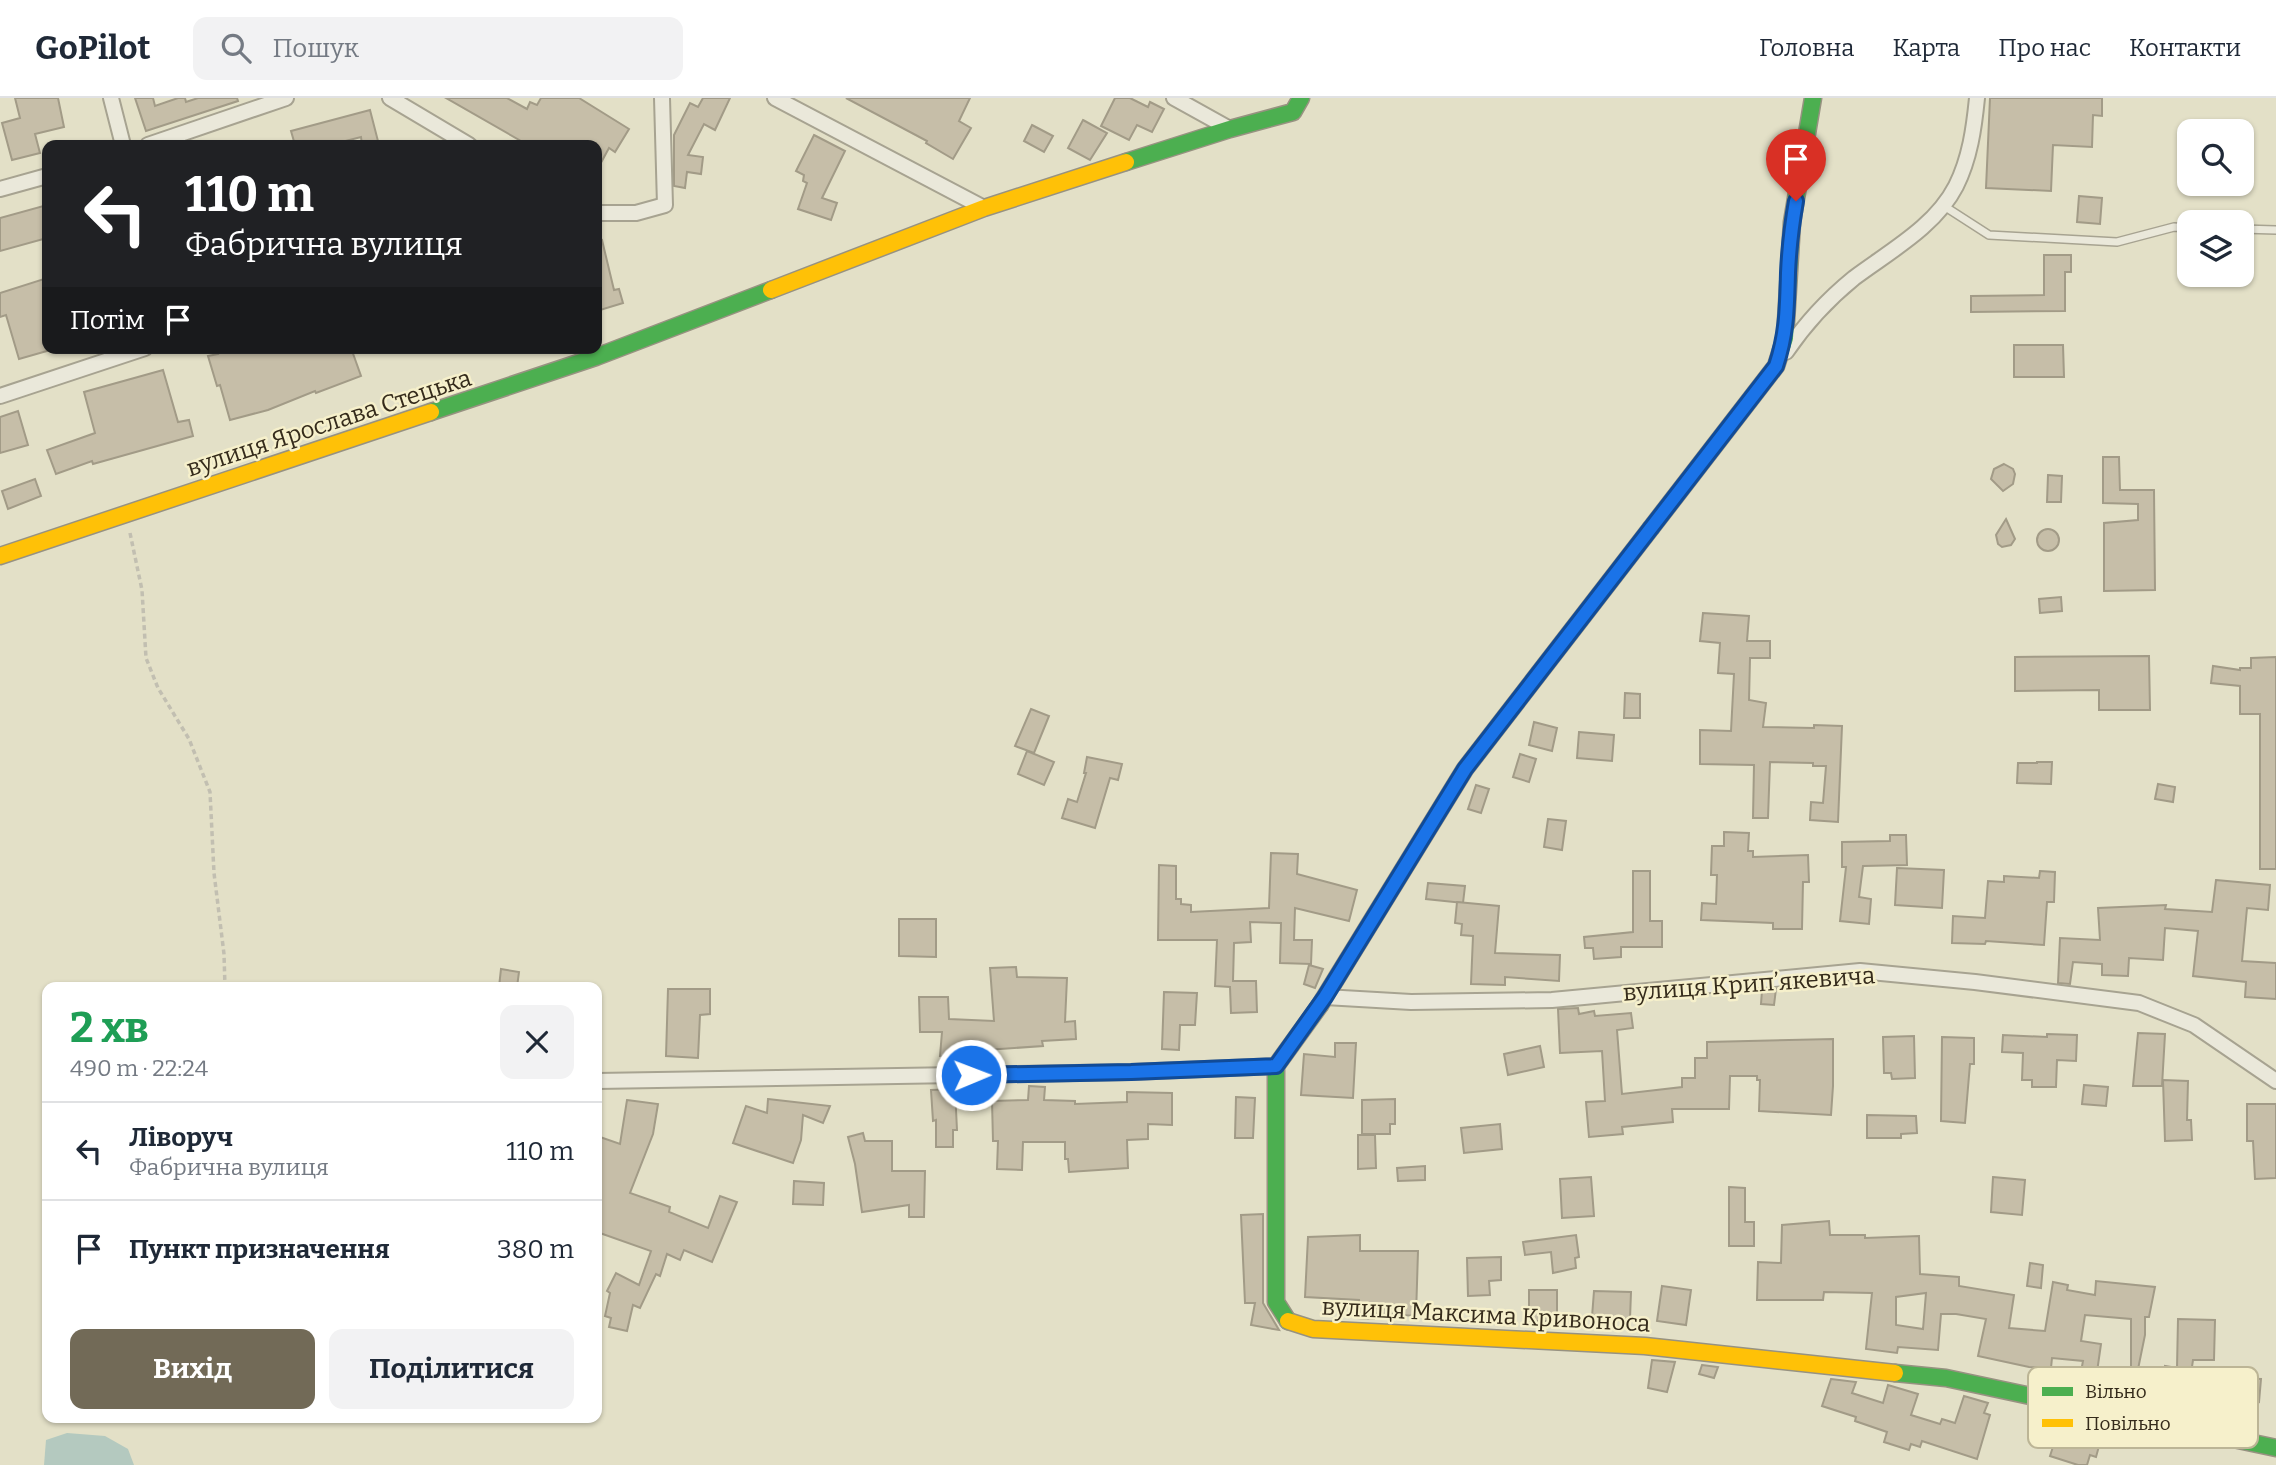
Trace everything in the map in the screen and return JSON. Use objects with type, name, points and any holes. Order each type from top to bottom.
[{"type":"street","points":[[111,98],[122,140]]},
{"type":"street","points":[[163,140],[286,98]]},
{"type":"street","points":[[390,98],[461,140]]},
{"type":"street","points":[[602,213],[636,213],[665,205],[662,98]]},
{"type":"street","points":[[775,98],[984,208]]},
{"type":"street","points":[[1174,98],[1230,129]]},
{"type":"street","name":"вулиця Ярослава Стецька","points":[[0,556],[596,358],[984,208],[1230,129],[1293,112],[1301,98]]},
{"type":"street","points":[[1776,366],[1785,338],[1793,222],[1813,98]]},
{"type":"street","points":[[602,1082],[1131,1072],[1276,1066],[1325,997],[1465,769],[1776,366],[1804,325],[1826,302],[1891,253],[1943,205],[1956,186],[1967,159],[1977,98]]},
{"type":"street","points":[[0,189],[42,177]]},
{"type":"street","points":[[0,396],[127,354]]},
{"type":"street","name":"вулиця Крипʼякевича","points":[[1325,997],[1411,1002],[1552,1000],[1860,971],[1975,982],[2139,1003],[2194,1025],[2276,1081]]},
{"type":"street","name":"вулиця Максима Кривоноса","points":[[1276,1066],[1276,1302],[1289,1322],[1313,1329],[1645,1346],[1947,1378],[2028,1395]]},
{"type":"street","name":"вулиця Максима Кривоноса","points":[[2258,1444],[2276,1448]]},
{"type":"lane","points":[[1943,205],[1989,234],[2117,242],[2177,227]]},
{"type":"lane","points":[[2254,229],[2276,230]]},
{"type":"path","points":[[126,514],[142,590],[146,658],[158,688],[190,739],[211,792],[214,873],[225,982]]},
{"type":"shaded area","points":[[67,1433],[105,1436],[128,1449],[134,1465],[44,1465],[46,1440]]},
{"type":"building","points":[[15,98],[58,98],[64,127],[35,134],[40,153],[12,160],[2,123],[20,118]]},
{"type":"building","points":[[135,98],[153,98],[155,106],[178,98],[185,98],[186,102],[198,98],[237,98],[238,101],[146,131]]},
{"type":"building","points":[[446,98],[507,98],[527,109],[530,102],[537,105],[541,98],[579,98],[629,129],[615,152],[609,148],[602,161],[602,140],[519,140]]},
{"type":"building","points":[[703,98],[730,98],[715,130],[704,124],[688,155],[703,157],[701,174],[687,172],[685,188],[674,186],[674,135],[690,103],[698,107]]},
{"type":"building","points":[[846,98],[970,98],[959,121],[971,128],[953,159],[926,143],[927,141]]},
{"type":"building","points":[[1115,98],[1130,98],[1148,107],[1150,102],[1164,109],[1152,132],[1137,125],[1129,140],[1101,126]]},
{"type":"building","points":[[1990,98],[2102,98],[2102,116],[2093,115],[2092,147],[2053,145],[2051,191],[1986,188]]},
{"type":"building","points":[[370,110],[378,140],[361,140],[361,137],[349,140],[294,140],[291,131]]},
{"type":"building","points":[[1083,120],[1107,133],[1090,160],[1068,148]]},
{"type":"building","points":[[1032,125],[1053,136],[1044,152],[1024,141]]},
{"type":"building","points":[[814,135],[845,151],[822,198],[837,203],[831,220],[798,209],[807,183],[803,181],[804,175],[796,171]]},
{"type":"building","points":[[2079,196],[2102,198],[2100,224],[2077,222]]},
{"type":"building","points":[[42,206],[42,239],[0,251],[0,218]]},
{"type":"building","points":[[602,240],[614,290],[619,289],[623,303],[602,309]]},
{"type":"building","points":[[2044,255],[2071,255],[2071,272],[2065,272],[2065,311],[1971,312],[1971,296],[2044,295]]},
{"type":"building","points":[[42,280],[42,352],[19,359],[6,315],[0,317],[0,293]]},
{"type":"building","points":[[2014,345],[2063,345],[2064,377],[2014,377]]},
{"type":"building","points":[[353,354],[361,376],[268,410],[230,420],[208,356]]},
{"type":"building","points":[[163,370],[178,422],[189,420],[193,436],[93,464],[92,461],[56,474],[47,450],[95,433],[84,392]]},
{"type":"building","points":[[18,411],[28,445],[0,453],[0,417]]},
{"type":"building","points":[[2103,457],[2119,457],[2120,490],[2154,490],[2155,590],[2104,591],[2104,523],[2138,520],[2138,504],[2103,503]]},
{"type":"building","points":[[2004,464],[2013,469],[2015,474],[2013,484],[2003,491],[1991,479],[1994,469]]},
{"type":"building","points":[[2048,475],[2062,476],[2061,502],[2047,502]]},
{"type":"building","points":[[35,479],[41,496],[8,509],[2,491]]},
{"type":"building","points":[[2006,519],[2015,539],[2011,545],[2002,547],[1998,544],[1996,535]]},
{"type":"building","points":[[2048,529],[2056,532],[2059,540],[2056,548],[2048,551],[2040,548],[2037,540],[2040,532]]},
{"type":"building","points":[[2061,597],[2062,611],[2040,613],[2039,599]]},
{"type":"building","points":[[1703,613],[1749,616],[1747,641],[1770,641],[1770,658],[1750,658],[1749,700],[1766,703],[1763,727],[1842,726],[1838,822],[1810,820],[1811,802],[1823,803],[1826,766],[1770,762],[1768,818],[1753,818],[1754,765],[1700,764],[1700,730],[1731,731],[1734,674],[1718,673],[1720,643],[1700,641]]},
{"type":"building","points":[[2149,656],[2150,710],[2099,710],[2099,690],[2015,691],[2015,657]]},
{"type":"building","points":[[2276,657],[2276,869],[2260,869],[2260,714],[2240,714],[2240,686],[2211,683],[2213,666],[2240,670],[2251,668],[2251,658]]},
{"type":"building","points":[[1625,693],[1640,694],[1640,718],[1624,718]]},
{"type":"building","points":[[1031,709],[1049,716],[1034,753],[1015,746]]},
{"type":"building","points":[[1534,722],[1557,728],[1552,751],[1529,745]]},
{"type":"building","points":[[1579,732],[1614,735],[1612,761],[1577,758]]},
{"type":"building","points":[[1027,751],[1054,762],[1044,785],[1018,774]]},
{"type":"building","points":[[1520,754],[1536,759],[1529,782],[1513,777]]},
{"type":"building","points":[[1087,757],[1122,764],[1118,780],[1110,778],[1095,828],[1062,818],[1068,799],[1077,802],[1086,773]]},
{"type":"building","points":[[2052,762],[2051,784],[2017,783],[2018,763]]},
{"type":"building","points":[[2158,784],[2175,787],[2173,802],[2155,799]]},
{"type":"building","points":[[1476,785],[1489,789],[1481,813],[1468,809]]},
{"type":"building","points":[[1548,819],[1566,821],[1562,850],[1544,847]]},
{"type":"building","points":[[1724,832],[1749,833],[1748,851],[1753,851],[1753,857],[1808,855],[1809,882],[1803,882],[1802,929],[1773,929],[1773,923],[1701,920],[1702,903],[1716,904],[1717,875],[1711,875],[1712,846],[1724,846]]},
{"type":"building","points":[[1890,835],[1906,835],[1907,865],[1863,866],[1859,897],[1871,899],[1869,924],[1840,921],[1846,867],[1842,867],[1842,842],[1890,841]]},
{"type":"building","points":[[1271,853],[1298,854],[1297,874],[1357,890],[1349,921],[1295,908],[1294,940],[1312,940],[1311,964],[1280,963],[1281,923],[1250,922],[1251,942],[1234,943],[1233,981],[1256,981],[1257,1012],[1231,1013],[1230,987],[1215,986],[1217,940],[1158,940],[1159,865],[1176,866],[1176,899],[1181,899],[1181,904],[1191,905],[1191,912],[1269,908]]},
{"type":"building","points":[[1897,868],[1944,870],[1942,908],[1895,905]]},
{"type":"building","points":[[1633,871],[1650,871],[1650,921],[1662,921],[1662,947],[1621,947],[1621,957],[1594,959],[1593,948],[1585,948],[1584,937],[1633,932]]},
{"type":"building","points":[[2040,871],[2055,872],[2054,902],[2047,902],[2044,945],[1986,941],[1985,944],[1952,943],[1953,916],[1985,918],[1988,881],[2004,882],[2004,876],[2039,878]]},
{"type":"building","points":[[2216,880],[2270,885],[2268,910],[2247,908],[2242,961],[2276,963],[2276,999],[2245,997],[2246,982],[2193,976],[2198,931],[2165,928],[2163,960],[2129,958],[2128,976],[2102,975],[2102,964],[2073,962],[2070,984],[2058,983],[2060,938],[2100,940],[2098,908],[2166,905],[2165,909],[2212,912]]},
{"type":"building","points":[[1428,883],[1465,886],[1463,903],[1426,899]]},
{"type":"building","points":[[1457,902],[1499,906],[1495,953],[1560,955],[1559,981],[1505,977],[1505,985],[1471,984],[1473,936],[1461,935],[1462,924],[1455,923]]},
{"type":"building","points":[[899,919],[936,919],[936,957],[899,956]]},
{"type":"building","points":[[1309,965],[1323,969],[1315,988],[1304,984]]},
{"type":"building","points":[[1016,967],[1017,977],[1067,978],[1065,1022],[1075,1021],[1076,1039],[1042,1041],[1043,1046],[971,1051],[970,1058],[940,1056],[942,1032],[920,1032],[919,997],[948,997],[949,1019],[994,1021],[990,968]]},
{"type":"building","points":[[501,969],[519,972],[518,982],[500,982]]},
{"type":"building","points":[[668,989],[710,989],[710,1014],[700,1015],[698,1058],[666,1056]]},
{"type":"building","points":[[1776,989],[1774,1005],[1761,1004],[1762,990]]},
{"type":"building","points":[[1164,992],[1197,993],[1195,1025],[1180,1025],[1179,1050],[1162,1049]]},
{"type":"building","points":[[1578,1008],[1579,1014],[1594,1011],[1595,1016],[1631,1013],[1633,1028],[1617,1030],[1622,1094],[1682,1087],[1682,1078],[1695,1078],[1695,1058],[1707,1058],[1707,1042],[1833,1039],[1831,1115],[1759,1111],[1760,1080],[1757,1080],[1757,1076],[1730,1076],[1729,1109],[1672,1109],[1673,1122],[1622,1127],[1623,1134],[1589,1137],[1586,1102],[1605,1101],[1602,1051],[1560,1053],[1558,1009]]},
{"type":"building","points":[[2138,1033],[2165,1034],[2162,1086],[2133,1086]]},
{"type":"building","points":[[2047,1034],[2077,1035],[2076,1061],[2057,1060],[2056,1087],[2032,1087],[2032,1080],[2022,1080],[2023,1053],[2002,1052],[2003,1035],[2047,1037]]},
{"type":"building","points":[[1914,1036],[1915,1078],[1892,1079],[1891,1073],[1884,1073],[1883,1037]]},
{"type":"building","points":[[1942,1037],[1974,1038],[1974,1064],[1970,1064],[1965,1123],[1941,1121]]},
{"type":"building","points":[[1335,1043],[1356,1043],[1353,1098],[1301,1095],[1304,1054],[1335,1057]]},
{"type":"building","points":[[1540,1046],[1544,1067],[1508,1075],[1504,1054]]},
{"type":"building","points":[[2163,1080],[2188,1081],[2187,1120],[2191,1120],[2192,1140],[2165,1141]]},
{"type":"building","points":[[2084,1085],[2108,1087],[2106,1106],[2082,1104]]},
{"type":"building","points":[[1029,1086],[1045,1087],[1044,1100],[1075,1101],[1075,1104],[1127,1102],[1127,1092],[1172,1093],[1172,1125],[1148,1124],[1148,1139],[1127,1140],[1128,1168],[1069,1172],[1068,1159],[1065,1159],[1065,1142],[1023,1142],[1022,1170],[997,1169],[998,1141],[993,1141],[992,1101],[1028,1100]]},
{"type":"building","points":[[955,1089],[957,1130],[953,1130],[953,1147],[936,1147],[936,1120],[933,1121],[931,1090]]},
{"type":"building","points":[[1236,1097],[1255,1098],[1253,1138],[1235,1138]]},
{"type":"building","points":[[768,1099],[830,1106],[823,1123],[803,1115],[801,1140],[793,1163],[733,1143],[746,1106],[767,1113]]},
{"type":"building","points":[[1395,1099],[1395,1124],[1390,1124],[1390,1134],[1362,1134],[1362,1100]]},
{"type":"building","points":[[627,1100],[658,1104],[653,1134],[630,1193],[670,1207],[669,1212],[708,1228],[720,1196],[737,1202],[712,1262],[684,1250],[680,1260],[667,1254],[660,1276],[656,1274],[640,1308],[633,1305],[627,1331],[609,1327],[611,1318],[605,1316],[610,1293],[607,1291],[616,1273],[639,1285],[651,1251],[602,1234],[602,1138],[620,1144]]},
{"type":"building","points":[[2247,1104],[2276,1104],[2276,1178],[2255,1179],[2253,1141],[2247,1141]]},
{"type":"building","points":[[1867,1115],[1916,1116],[1917,1133],[1901,1134],[1901,1138],[1867,1138]]},
{"type":"building","points":[[1500,1124],[1502,1149],[1464,1153],[1461,1128]]},
{"type":"building","points":[[863,1133],[865,1141],[892,1141],[892,1171],[925,1171],[924,1217],[909,1217],[909,1205],[862,1212],[848,1137]]},
{"type":"building","points":[[1358,1135],[1375,1135],[1376,1168],[1358,1169]]},
{"type":"building","points":[[1425,1166],[1425,1180],[1398,1181],[1397,1168]]},
{"type":"building","points":[[1591,1177],[1594,1216],[1562,1218],[1560,1179]]},
{"type":"building","points":[[1993,1177],[2025,1180],[2022,1215],[1991,1212]]},
{"type":"building","points":[[794,1181],[824,1183],[823,1205],[793,1204]]},
{"type":"building","points":[[1729,1187],[1745,1188],[1745,1222],[1754,1222],[1754,1246],[1729,1246]]},
{"type":"building","points":[[1263,1214],[1263,1303],[1279,1330],[1251,1325],[1255,1303],[1245,1303],[1241,1215]]},
{"type":"building","points":[[1829,1221],[1830,1235],[1865,1235],[1865,1238],[1919,1236],[1920,1274],[1959,1277],[1959,1286],[2014,1295],[2009,1328],[2045,1331],[2053,1282],[2068,1285],[2067,1290],[2095,1295],[2096,1281],[2155,1287],[2149,1317],[2145,1317],[2145,1335],[2138,1367],[2131,1367],[2131,1319],[2085,1315],[2081,1341],[2101,1344],[2098,1367],[2082,1367],[2083,1361],[2052,1358],[2051,1367],[2029,1367],[1978,1356],[1986,1319],[1956,1314],[1941,1314],[1938,1350],[1898,1347],[1897,1353],[1866,1349],[1872,1293],[1824,1292],[1823,1300],[1757,1300],[1758,1262],[1781,1263],[1782,1225]],"holes":[[[1926,1293],[1923,1329],[1896,1325],[1896,1297]]]},
{"type":"building","points":[[1360,1235],[1360,1251],[1418,1251],[1416,1316],[1374,1313],[1374,1319],[1358,1318],[1359,1300],[1305,1297],[1308,1237]]},
{"type":"building","points":[[1576,1235],[1579,1257],[1575,1258],[1576,1268],[1553,1273],[1551,1252],[1525,1255],[1523,1242]]},
{"type":"building","points":[[1501,1257],[1501,1280],[1489,1281],[1490,1295],[1468,1296],[1467,1258]]},
{"type":"building","points":[[2030,1263],[2043,1265],[2041,1288],[2027,1286]]},
{"type":"building","points":[[1662,1286],[1691,1290],[1686,1325],[1657,1321]]},
{"type":"building","points":[[1529,1290],[1557,1290],[1557,1321],[1529,1321]]},
{"type":"building","points":[[1594,1291],[1631,1292],[1630,1319],[1592,1317]]},
{"type":"building","points":[[2178,1319],[2215,1320],[2214,1360],[2193,1360],[2192,1367],[2177,1367]]},
{"type":"building","points":[[1652,1360],[1675,1362],[1667,1392],[1648,1388]]},
{"type":"building","points":[[1702,1365],[1718,1367],[1714,1378],[1699,1374]]},
{"type":"building","points":[[1831,1379],[1856,1382],[1852,1393],[1883,1403],[1888,1385],[1918,1394],[1911,1415],[1940,1424],[1942,1419],[1955,1423],[1964,1396],[1988,1403],[1984,1413],[1990,1415],[1977,1459],[1922,1441],[1920,1447],[1911,1444],[1909,1450],[1884,1442],[1887,1432],[1855,1421],[1856,1417],[1822,1406]]},
{"type":"building","points":[[2258,1379],[2261,1379],[2258,1402]]},
{"type":"building","points":[[2053,1448],[2098,1448],[2096,1457],[2090,1455],[2087,1465],[2078,1465],[2050,1456]]},
{"type":"traffic: fast","points":[[1126,162],[1293,112],[1301,98]]},
{"type":"traffic: fast","points":[[1651,528],[1776,366],[1785,338],[1792,222],[1813,98]]},
{"type":"traffic: fast","points":[[431,412],[596,357],[771,290]]},
{"type":"traffic: fast","points":[[1288,1321],[1276,1302],[1276,1066],[1320,1005]]},
{"type":"traffic: fast","points":[[1895,1373],[1946,1378],[2028,1395]]},
{"type":"traffic: fast","points":[[2258,1444],[2276,1448]]},
{"type":"traffic: slow","points":[[771,290],[984,208],[1126,162]]},
{"type":"traffic: slow","points":[[0,556],[431,412]]},
{"type":"traffic: slow","points":[[1320,1005],[1465,769],[1651,528]]},
{"type":"traffic: slow","points":[[1288,1321],[1313,1329],[1645,1346],[1895,1373]]},
{"type":"route","points":[[971,1075],[1276,1066],[1325,997],[1465,769],[1776,366],[1787,324],[1788,271],[1796,201]]}]
